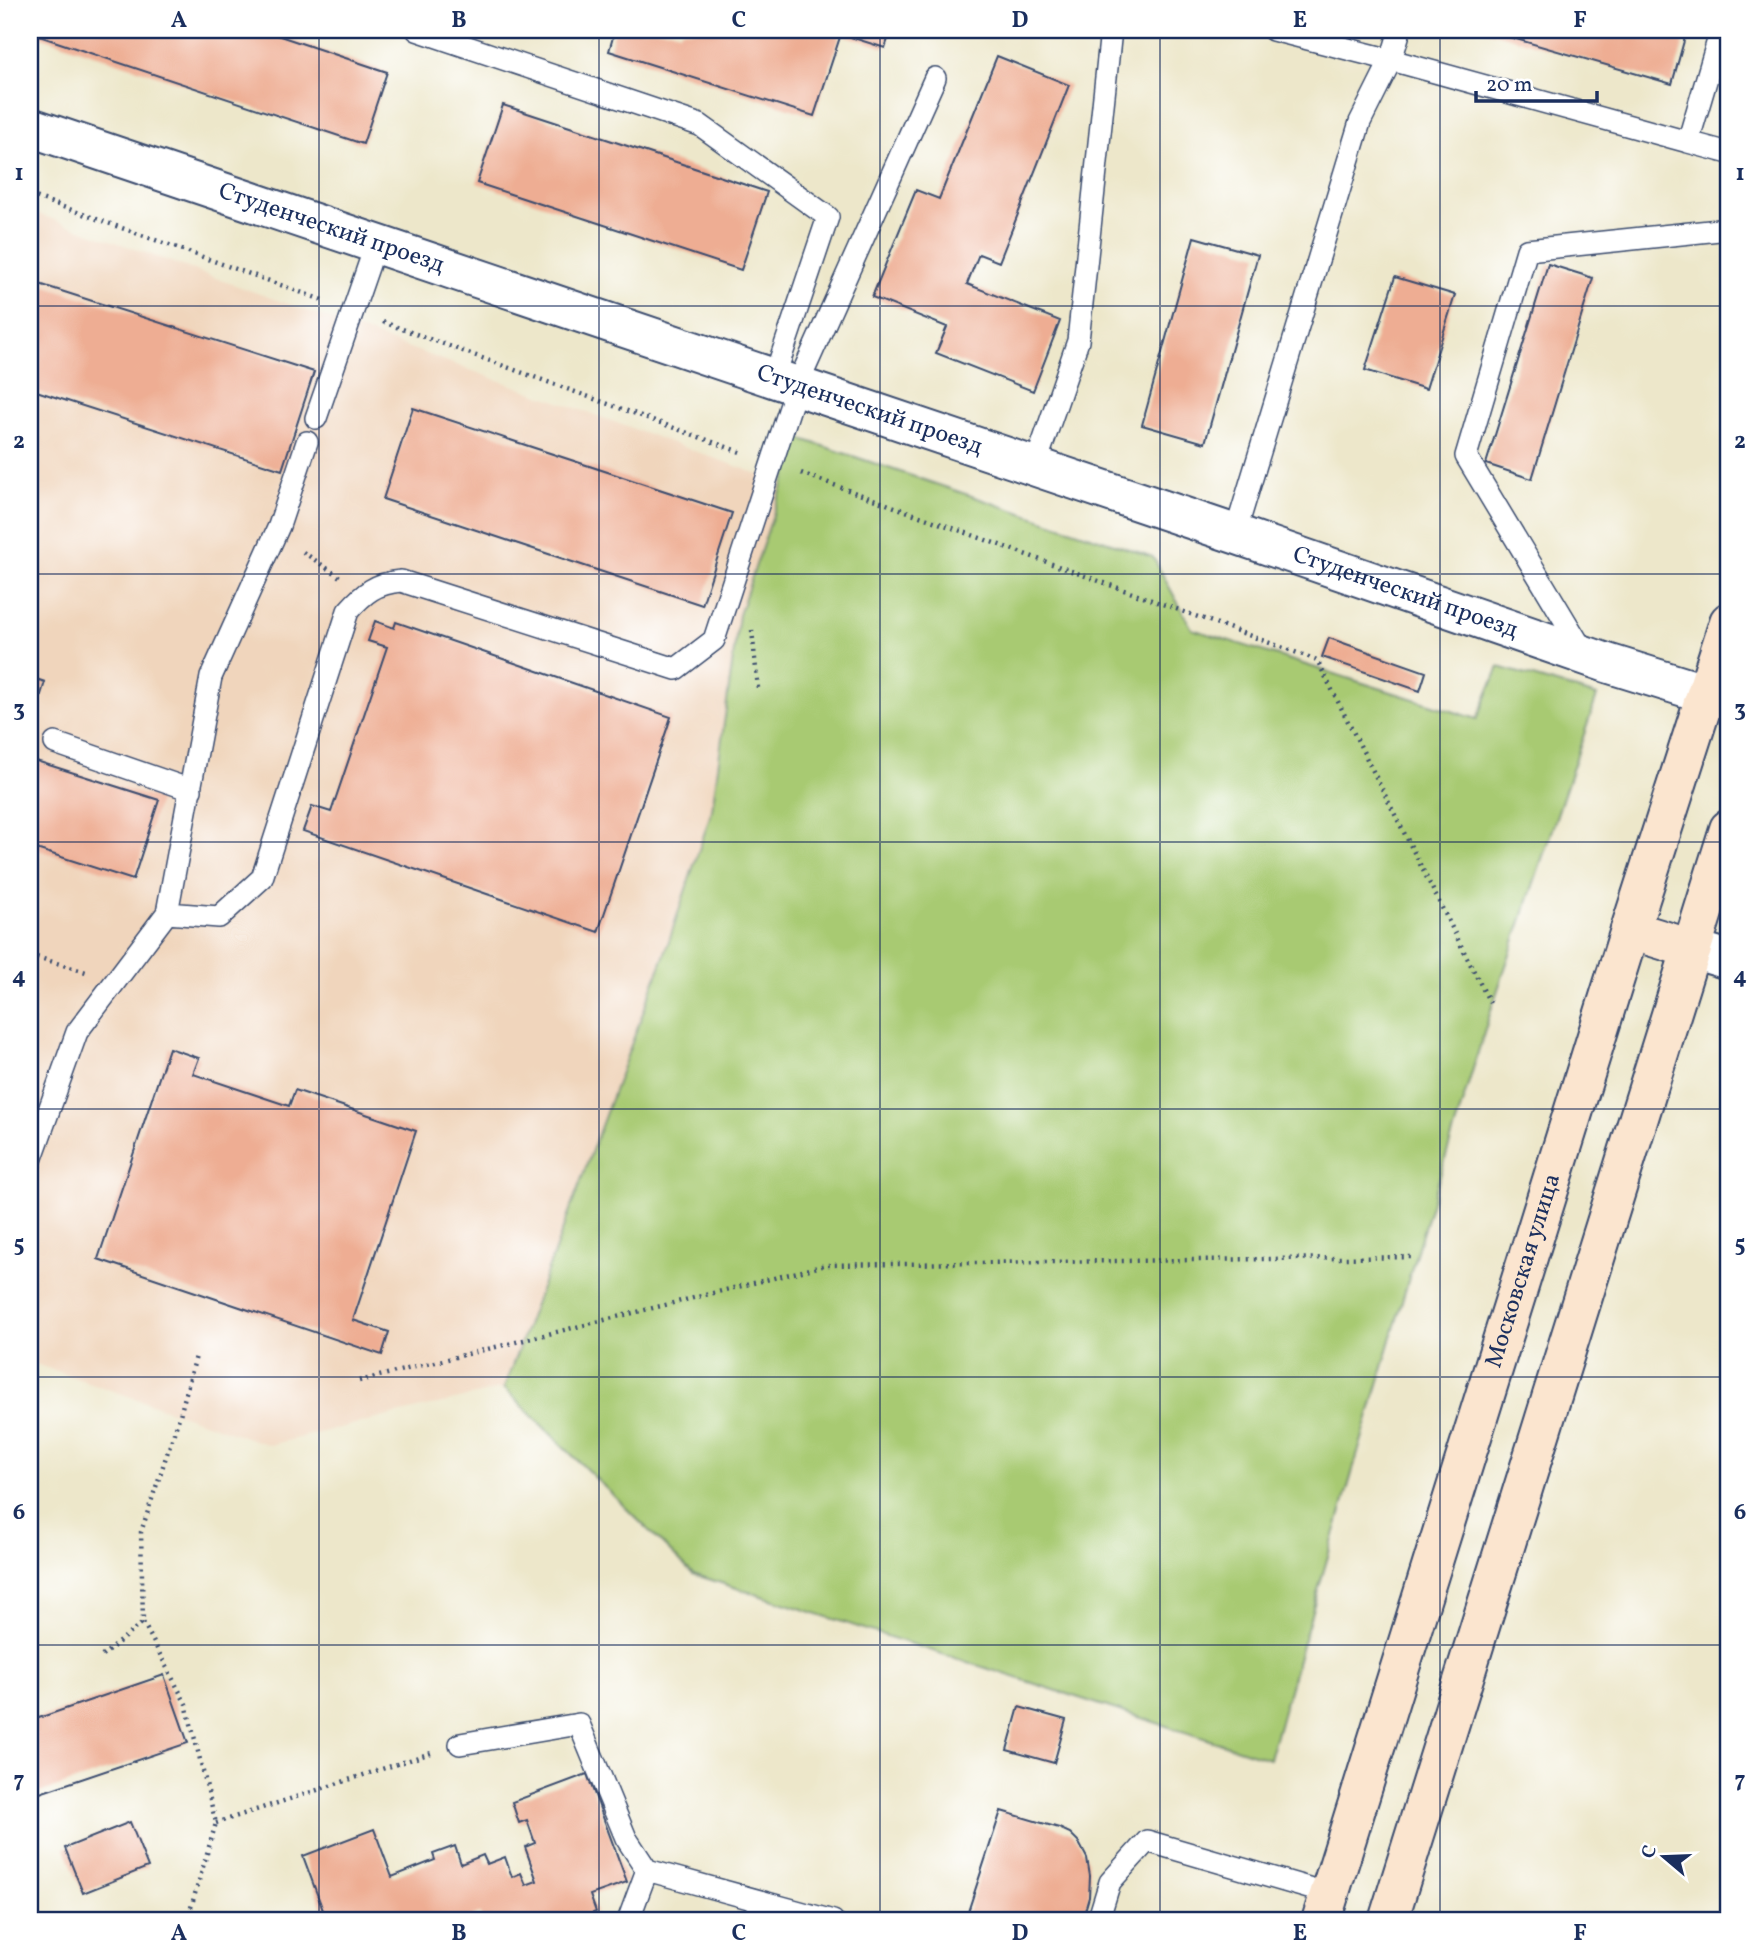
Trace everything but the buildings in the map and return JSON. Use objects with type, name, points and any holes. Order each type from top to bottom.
[{"type":"main road","name":"Московская улица","points":[[1325,1908],[1630,930],[1729,622]]},
{"type":"main road","points":[[1388,1921],[1729,829]]},
{"type":"main road","points":[[1630,930],[1692,949]]},
{"type":"street","name":"Студенческий проезд","points":[[30,127],[1707,694]]},
{"type":"street","points":[[1692,949],[1729,960]]},
{"type":"lane","points":[[167,913],[219,917],[262,878],[348,611],[364,593],[385,582],[401,581],[676,669],[714,640],[772,463],[785,382],[828,216],[700,125],[417,30]]},
{"type":"lane","points":[[1035,466],[1079,341],[1111,30]]},
{"type":"lane","points":[[1273,30],[1729,153]]},
{"type":"lane","points":[[1235,534],[1360,122],[1391,60],[1400,30]]},
{"type":"lane","points":[[1688,142],[1721,30]]},
{"type":"lane","points":[[785,382],[935,78]]},
{"type":"lane","points":[[1585,654],[1466,456],[1527,250],[1729,229]]},
{"type":"lane","points":[[316,418],[376,244]]},
{"type":"lane","points":[[30,1163],[38,1117],[77,1032],[167,913],[211,677],[279,526],[307,442]]},
{"type":"lane","points":[[55,743],[191,790]]},
{"type":"lane","points":[[460,1744],[579,1724],[626,1838],[647,1870],[834,1921]]},
{"type":"lane","points":[[1098,1921],[1110,1882],[1147,1841],[1325,1908]]},
{"type":"lane","points":[[628,1921],[647,1870]]},
{"type":"path","points":[[30,195],[1317,660],[1492,1007]]},
{"type":"path","points":[[303,552],[364,593]]},
{"type":"path","points":[[30,955],[116,981]]},
{"type":"path","points":[[359,1381],[826,1265],[1415,1257]]},
{"type":"path","points":[[187,1921],[216,1824],[186,1704],[143,1622],[141,1532],[180,1415],[195,1356]]},
{"type":"path","points":[[102,1656],[143,1622]]},
{"type":"path","points":[[216,1824],[460,1744]]},
{"type":"shaded area","points":[[30,211],[783,483],[739,615],[712,810],[664,956],[504,1388],[269,1445],[30,1362]]},
{"type":"green space","points":[[799,438],[1153,557],[1192,629],[1477,719],[1499,667],[1597,696],[1492,1007],[1415,1257],[1269,1759],[693,1574],[504,1388],[664,956],[712,810],[739,615]]}]
